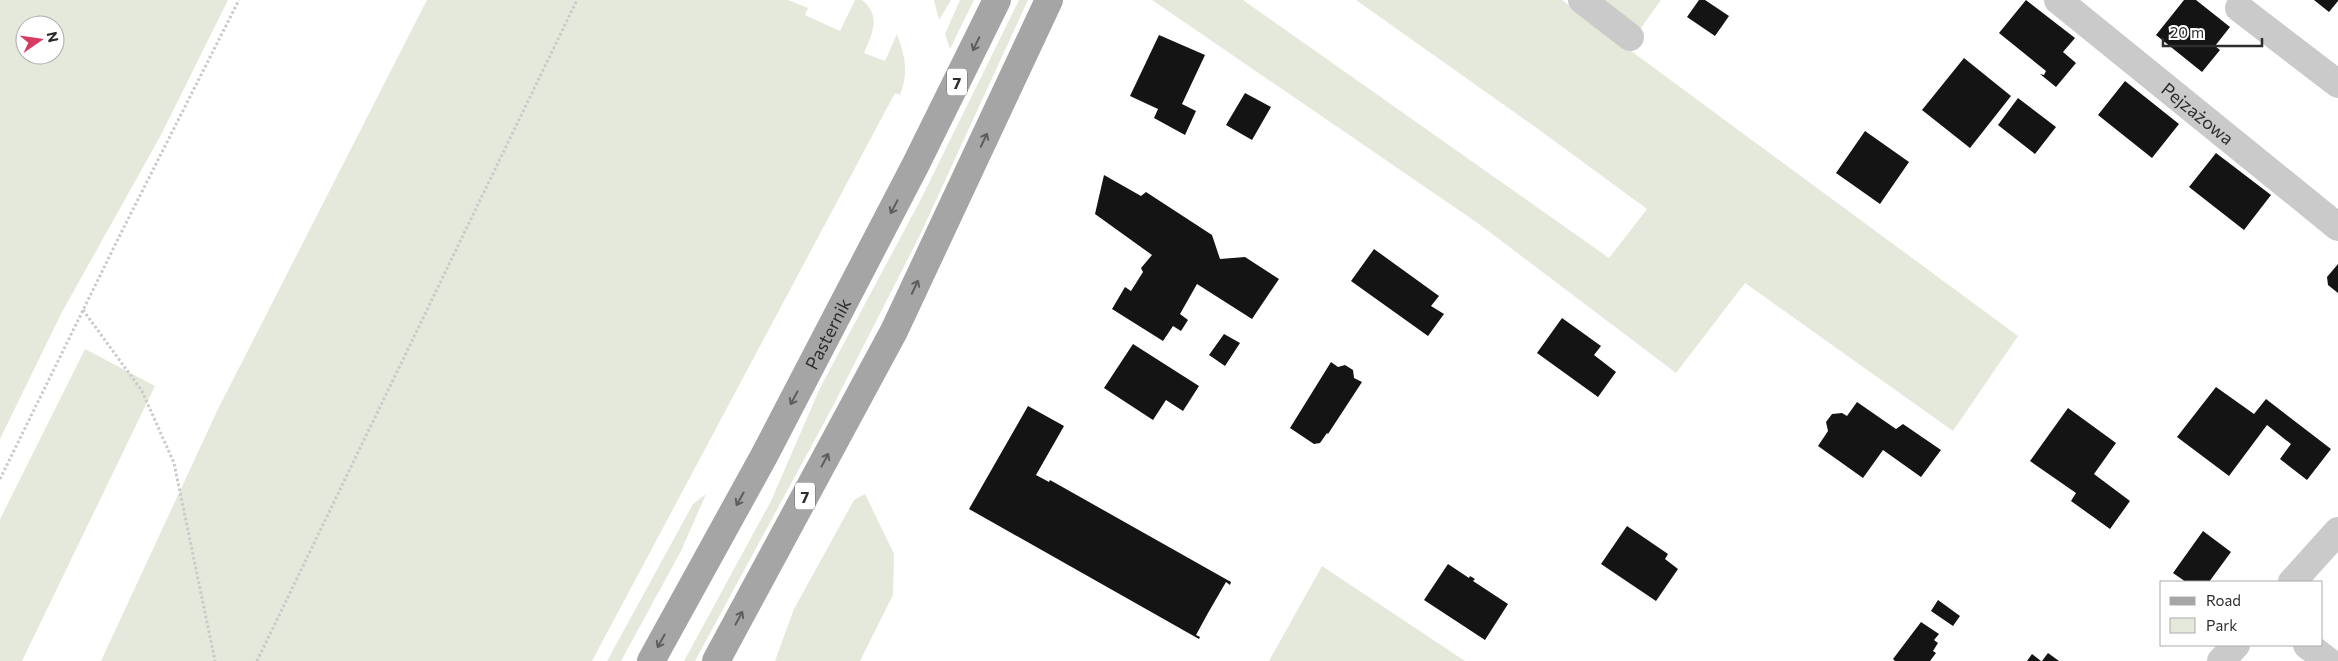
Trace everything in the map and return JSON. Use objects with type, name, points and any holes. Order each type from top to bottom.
[{"type":"main road","name":"Pasternik","points":[[651,661],[764,456],[916,164],[997,0]]},
{"type":"main road","name":"7","points":[[716,661],[894,331],[1049,0]]},
{"type":"street","points":[[1582,0],[1630,37]]},
{"type":"street","name":"Pejzażowa","points":[[2058,0],[2338,227]]},
{"type":"street","points":[[2239,8],[2338,84]]},
{"type":"street","points":[[2293,581],[2338,531]]},
{"type":"street","points":[[2222,661],[2235,646]]},
{"type":"street","points":[[2308,646],[2328,661]]},
{"type":"path","points":[[0,480],[239,0]]},
{"type":"path","points":[[257,661],[577,0]]},
{"type":"path","points":[[83,310],[142,391],[174,463],[215,661]]},
{"type":"green space","points":[[0,0],[228,0],[161,135],[62,312],[0,439]]},
{"type":"green space","points":[[427,0],[788,0],[808,8],[805,15],[840,31],[855,0],[862,0],[872,12],[874,19],[872,32],[864,53],[885,61],[897,34],[905,64],[903,86],[900,95],[895,93],[592,661],[101,661],[218,409]]},
{"type":"green space","points":[[934,0],[951,0],[939,20]]},
{"type":"green space","points":[[960,0],[974,0],[950,49],[945,34]]},
{"type":"green space","points":[[1019,0],[1028,0],[920,235],[832,408],[695,661],[684,661],[771,501],[820,388],[920,201]]},
{"type":"green space","points":[[1152,0],[1243,0],[1609,258],[1647,209],[1356,0],[1562,0],[2018,336],[1953,431],[1745,283],[1676,373],[1479,224]]},
{"type":"green space","points":[[1601,0],[1661,0],[1641,28]]},
{"type":"green space","points":[[85,349],[155,386],[22,661],[0,661],[0,519]]},
{"type":"green space","points":[[706,494],[681,551],[621,661],[607,661],[693,504]]},
{"type":"green space","points":[[865,494],[894,554],[893,595],[860,661],[775,661],[794,609],[854,500]]},
{"type":"green space","points":[[1322,566],[1465,661],[1269,661]]},
{"type":"building","points":[[1699,0],[1705,0],[1729,16],[1715,36],[1687,17]]},
{"type":"building","points":[[2026,0],[2075,38],[2063,52],[2076,63],[2056,87],[2040,74],[2044,75],[2046,71],[1999,33]]},
{"type":"building","points":[[2184,0],[2196,0],[2230,27],[2215,46],[2220,50],[2202,72],[2156,35]]},
{"type":"building","points":[[2314,0],[2338,0],[2338,1],[2329,12]]},
{"type":"building","points":[[1159,35],[1205,55],[1182,104],[1196,111],[1185,135],[1154,118],[1158,109],[1130,96]]},
{"type":"building","points":[[1964,58],[2011,96],[1970,148],[1922,110]]},
{"type":"building","points":[[2125,81],[2179,124],[2152,158],[2098,115]]},
{"type":"building","points":[[1245,93],[1271,107],[1252,140],[1226,125]]},
{"type":"building","points":[[2018,98],[2056,127],[2035,154],[1998,125]]},
{"type":"building","points":[[1865,131],[1909,162],[1880,204],[1836,173]]},
{"type":"building","points":[[2216,153],[2271,195],[2244,230],[2189,187]]},
{"type":"building","points":[[1104,175],[1141,196],[1146,192],[1212,235],[1220,259],[1245,257],[1279,279],[1252,319],[1197,284],[1180,314],[1188,320],[1181,331],[1173,326],[1163,341],[1112,309],[1125,287],[1131,291],[1143,272],[1141,268],[1152,255],[1095,214]]},
{"type":"building","points":[[1374,249],[1439,296],[1431,306],[1444,314],[1428,336],[1351,281]]},
{"type":"building","points":[[2338,264],[2338,293],[2328,285],[2327,277]]},
{"type":"building","points":[[1562,318],[1601,346],[1594,355],[1616,372],[1598,397],[1537,353]]},
{"type":"building","points":[[1224,334],[1240,343],[1225,366],[1209,355]]},
{"type":"building","points":[[1133,344],[1199,386],[1183,411],[1166,400],[1153,420],[1104,388]]},
{"type":"building","points":[[1331,362],[1338,367],[1345,365],[1353,370],[1354,378],[1362,382],[1328,434],[1320,443],[1314,444],[1290,428]]},
{"type":"building","points":[[2216,387],[2254,414],[2266,399],[2331,449],[2307,480],[2280,459],[2291,444],[2267,425],[2229,476],[2177,437]]},
{"type":"building","points":[[1857,402],[1896,429],[1903,424],[1941,450],[1921,477],[1883,450],[1863,478],[1818,446],[1828,431],[1826,422],[1832,414],[1842,413],[1847,416]]},
{"type":"building","points":[[1028,406],[1064,426],[1036,475],[1049,482],[1050,480],[1231,582],[1230,585],[1226,582],[1208,613],[1196,635],[1200,637],[1199,639],[969,509]]},
{"type":"building","points":[[2068,408],[2116,443],[2094,474],[2130,501],[2110,529],[2071,501],[2076,493],[2030,461]]},
{"type":"building","points":[[1627,526],[1668,554],[1665,559],[1678,569],[1656,601],[1601,564]]},
{"type":"building","points":[[2203,531],[2231,552],[2210,581],[2185,581],[2173,573]]},
{"type":"building","points":[[1448,564],[1469,578],[1470,576],[1475,579],[1473,581],[1508,604],[1485,640],[1424,600]]},
{"type":"building","points":[[1938,600],[1960,616],[1953,626],[1931,611]]},
{"type":"building","points":[[1921,622],[1939,634],[1934,640],[1938,643],[1933,651],[1936,653],[1930,661],[1895,661],[1893,659]]},
{"type":"building","points":[[2048,653],[2059,661],[2042,661]]},
{"type":"building","points":[[2032,654],[2041,661],[2027,661]]}]
